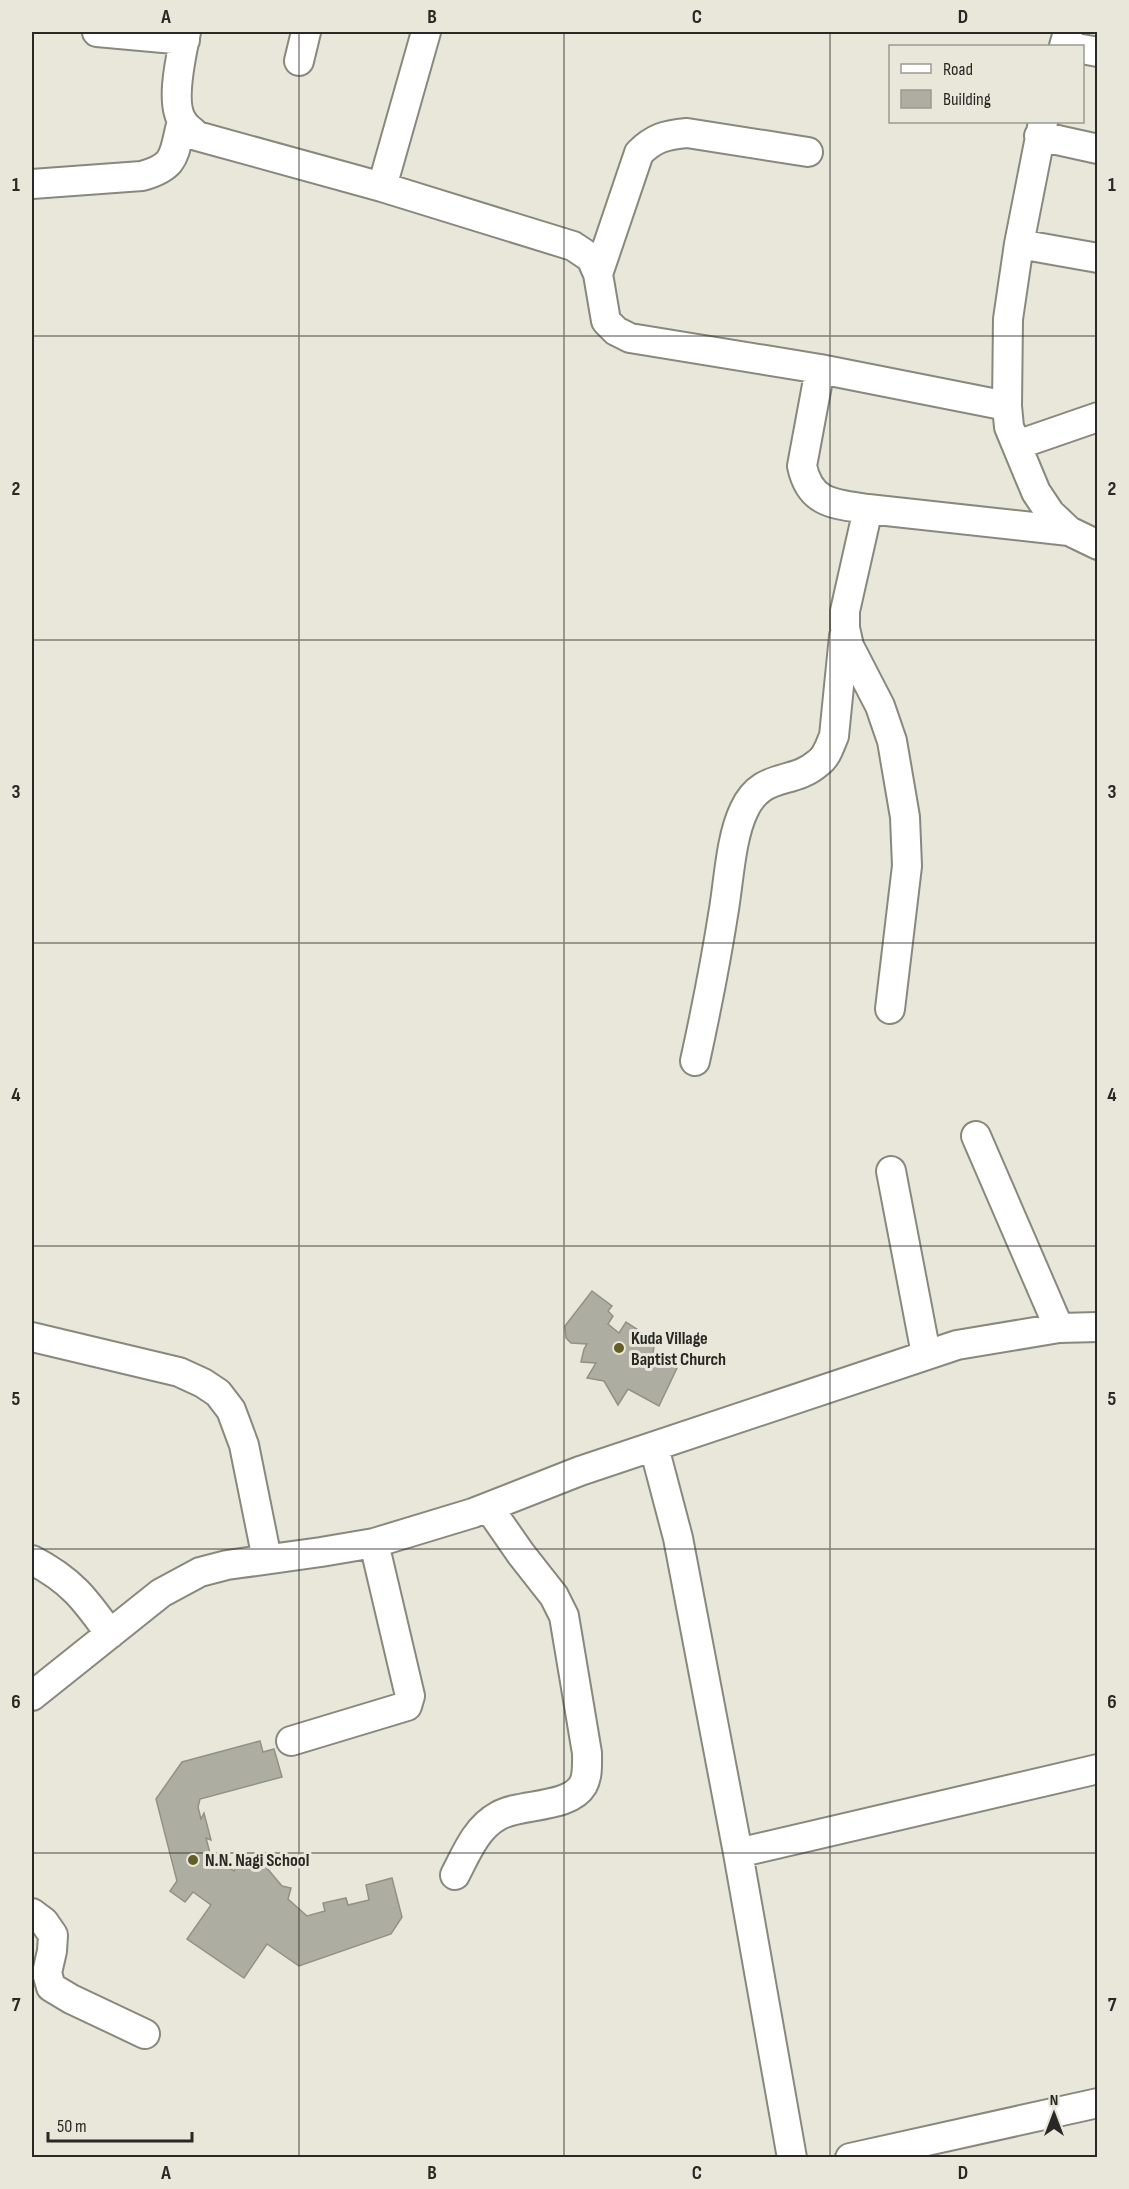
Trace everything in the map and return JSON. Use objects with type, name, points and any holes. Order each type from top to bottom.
[{"type":"street","points":[[32,184],[142,176],[158,171],[168,164],[173,155],[182,121],[178,106],[178,75],[185,36],[97,32]]},
{"type":"street","points":[[299,61],[306,32]]},
{"type":"street","points":[[382,187],[426,32]]},
{"type":"street","points":[[182,121],[197,136],[382,187],[573,246],[591,258],[598,274],[606,321],[616,331],[630,338],[820,369],[1007,406]]},
{"type":"street","points":[[1098,149],[1041,129],[1019,244],[1008,319],[1007,406],[1010,427],[1036,492],[1050,513],[1070,531],[1098,544]]},
{"type":"street","points":[[598,274],[639,153],[650,142],[668,135],[687,133],[808,152]]},
{"type":"street","points":[[1019,244],[1098,258]]},
{"type":"street","points":[[820,369],[802,466],[805,482],[818,497],[835,504],[868,509],[1070,531]]},
{"type":"street","points":[[1017,446],[1098,417]]},
{"type":"street","points":[[695,1061],[715,969],[736,834],[743,810],[755,791],[771,783],[800,774],[819,763],[829,750],[834,735],[844,611],[868,509]]},
{"type":"street","points":[[844,628],[849,646],[880,706],[892,741],[905,817],[907,866],[890,1009]]},
{"type":"street","points":[[976,1136],[1059,1328]]},
{"type":"street","points":[[891,1171],[926,1354]]},
{"type":"street","points":[[32,1696],[161,1593],[200,1572],[227,1565],[374,1543],[489,1508],[580,1471],[957,1345],[1059,1328],[1098,1327]]},
{"type":"street","points":[[32,1337],[179,1372],[203,1383],[218,1394],[231,1410],[244,1445],[267,1559]]},
{"type":"street","points":[[654,1447],[678,1538],[738,1853],[792,2157]]},
{"type":"street","points":[[455,1875],[474,1839],[491,1820],[512,1810],[567,1798],[583,1785],[587,1772],[564,1616],[554,1596],[489,1508]]},
{"type":"street","points":[[291,1741],[406,1706],[409,1702],[410,1696],[374,1543]]},
{"type":"street","points":[[32,1560],[61,1576],[80,1593],[110,1634]]},
{"type":"street","points":[[738,1853],[1098,1769]]},
{"type":"street","points":[[32,1913],[44,1922],[53,1935],[47,1973],[51,1987],[144,2034]]},
{"type":"street","points":[[850,2157],[1098,2103]]},
{"type":"building","name":"Kuda Village Baptist Church","points":[[592,1291],[612,1306],[608,1311],[613,1316],[608,1324],[619,1333],[626,1322],[652,1339],[648,1345],[654,1346],[653,1354],[677,1368],[659,1406],[628,1389],[618,1405],[604,1381],[587,1378],[596,1363],[581,1362],[587,1344],[571,1343],[566,1338],[565,1326]]},
{"type":"building","name":"N.N. Nagi School","points":[[260,1741],[263,1752],[274,1749],[282,1777],[200,1799],[198,1807],[201,1819],[204,1813],[211,1840],[206,1838],[211,1857],[234,1871],[239,1862],[249,1867],[266,1867],[282,1886],[291,1888],[288,1899],[307,1916],[325,1911],[323,1903],[346,1898],[348,1905],[369,1900],[366,1885],[392,1878],[402,1917],[391,1934],[299,1966],[267,1944],[244,1978],[187,1939],[211,1905],[193,1892],[185,1902],[170,1891],[177,1881],[156,1799],[182,1762]]},
{"type":"place","name":"Kuda Village Baptist Church","points":[[619,1348]]},
{"type":"place","name":"N.N. Nagi School","points":[[193,1860]]}]
